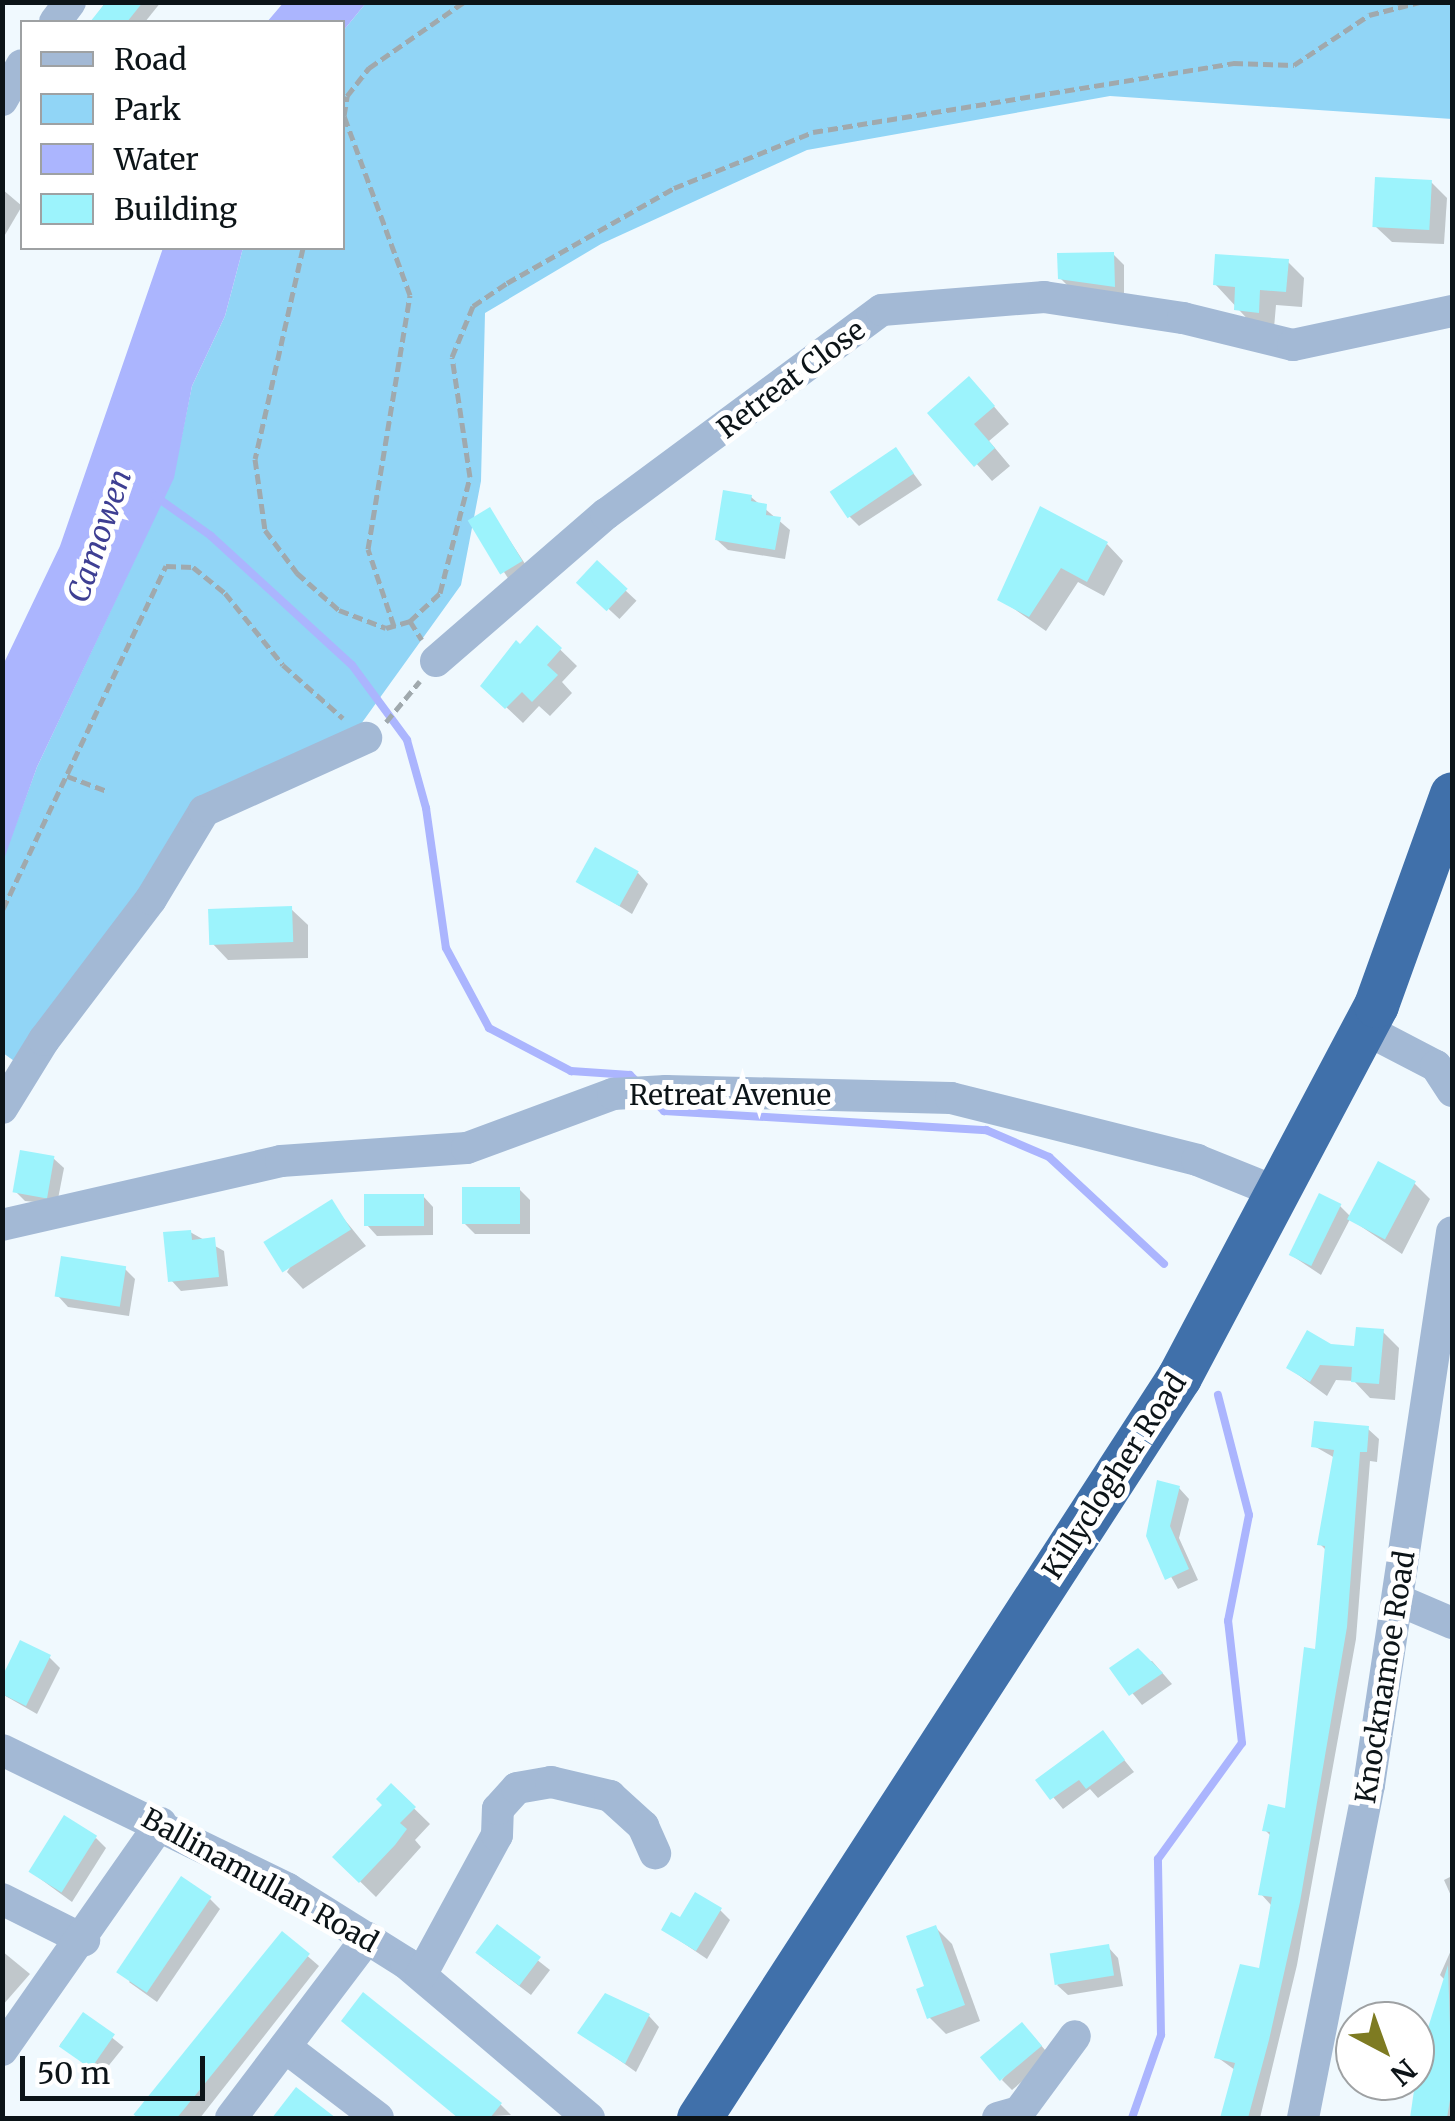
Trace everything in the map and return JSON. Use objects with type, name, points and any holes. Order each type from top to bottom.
[{"type":"highway","name":"Killyclogher Road","points":[[699,2118],[1179,1377],[1281,1194],[1363,1028],[1452,794]]},
{"type":"street","points":[[2,100],[20,68]]},
{"type":"street","name":"Retreat Close","points":[[436,662],[606,514],[882,310],[1044,297],[1183,318],[1293,345],[1452,312]]},
{"type":"street","points":[[2,1108],[44,1040],[150,899],[204,811],[372,735]]},
{"type":"street","points":[[1363,1028],[1436,1066],[1452,1091]]},
{"type":"street","name":"Retreat Avenue","points":[[2,1225],[281,1161],[467,1148],[613,1094],[666,1091],[951,1098],[1197,1160],[1281,1194]]},
{"type":"street","name":"Knocknamoe Road","points":[[1303,2118],[1447,1317],[1452,1232]]},
{"type":"street","points":[[1398,1600],[1452,1623]]},
{"type":"street","name":"Ballinamullan Road","points":[[2,1750],[161,1823],[367,1938],[420,1975],[589,2118]]},
{"type":"street","points":[[420,1975],[497,1835],[498,1809],[517,1788],[551,1782],[610,1796],[643,1826],[655,1853]]},
{"type":"street","points":[[2,2050],[84,1940],[161,1823]]},
{"type":"street","points":[[2,1900],[84,1940]]},
{"type":"street","points":[[230,2118],[367,1938]]},
{"type":"street","points":[[998,2118],[1019,2112],[1074,2036]]},
{"type":"street","points":[[284,2047],[378,2118]]},
{"type":"path","points":[[345,109],[347,96],[369,68],[464,2]]},
{"type":"path","points":[[303,250],[255,459],[265,530],[297,573],[340,610],[379,626],[394,626],[410,622],[440,593],[470,477],[452,358],[473,306],[507,283],[674,188],[814,132],[1233,63],[1294,65],[1369,14],[1420,2]]},
{"type":"path","points":[[345,119],[410,296],[368,549],[394,626]]},
{"type":"path","points":[[4,910],[166,566],[193,567],[225,593],[283,665],[372,735],[402,702]]},
{"type":"path","points":[[66,776],[107,791]]},
{"type":"green space","points":[[366,3],[1452,3],[1452,119],[1110,96],[807,150],[601,244],[485,313],[481,481],[461,585],[361,724],[243,779],[17,1063],[3,1053],[2,862],[37,767],[173,478],[192,386],[225,316],[242,250],[345,250],[345,29]]},
{"type":"water","points":[[284,2],[366,2],[345,29],[345,20],[269,20]]},
{"type":"water","name":"Camowen","points":[[162,250],[242,250],[225,316],[192,386],[174,478],[37,767],[3,862],[3,665],[60,546]]},
{"type":"building","points":[[106,2],[143,2],[129,20],[92,20]]},
{"type":"building","points":[[1375,177],[1432,180],[1429,230],[1372,227]]},
{"type":"building","points":[[1114,252],[1115,287],[1058,279],[1057,253]]},
{"type":"building","points":[[1215,254],[1289,259],[1286,292],[1260,290],[1259,313],[1234,310],[1235,287],[1213,285]]},
{"type":"building","points":[[969,376],[995,406],[974,424],[995,448],[974,467],[927,413]]},
{"type":"building","points":[[896,447],[914,474],[848,518],[830,492]]},
{"type":"building","points":[[723,490],[752,495],[751,501],[767,504],[766,515],[781,517],[775,550],[715,540]]},
{"type":"building","points":[[1040,506],[1108,542],[1087,582],[1061,568],[1029,617],[997,600]]},
{"type":"building","points":[[490,507],[522,561],[500,574],[468,520]]},
{"type":"building","points":[[597,560],[628,589],[607,611],[576,583]]},
{"type":"building","points":[[537,625],[562,648],[547,665],[558,675],[532,702],[522,692],[505,709],[480,686],[516,640],[520,644]]},
{"type":"building","points":[[595,847],[639,871],[619,906],[576,882]]},
{"type":"building","points":[[292,906],[293,942],[209,945],[208,909]]},
{"type":"building","points":[[20,1150],[54,1156],[47,1198],[13,1192]]},
{"type":"building","points":[[1378,1161],[1416,1181],[1385,1239],[1347,1219]]},
{"type":"building","points":[[462,1187],[520,1187],[520,1224],[462,1224]]},
{"type":"building","points":[[1319,1193],[1341,1204],[1311,1266],[1289,1255]]},
{"type":"building","points":[[364,1194],[424,1194],[424,1226],[364,1226]]},
{"type":"building","points":[[332,1199],[351,1230],[282,1272],[263,1242]]},
{"type":"building","points":[[191,1230],[192,1240],[215,1237],[219,1277],[168,1282],[163,1232]]},
{"type":"building","points":[[61,1256],[126,1266],[120,1307],[55,1296]]},
{"type":"building","points":[[1356,1327],[1384,1329],[1379,1384],[1351,1382],[1352,1367],[1320,1365],[1310,1382],[1286,1368],[1307,1330],[1331,1344],[1354,1346]]},
{"type":"building","points":[[1314,1421],[1369,1426],[1367,1452],[1360,1452],[1347,1627],[1300,1902],[1269,2040],[1248,2118],[1220,2118],[1235,2063],[1214,2058],[1240,1964],[1259,1968],[1272,1897],[1258,1895],[1270,1832],[1262,1831],[1268,1804],[1285,1808],[1304,1647],[1315,1649],[1325,1546],[1317,1545],[1334,1450],[1311,1447]]},
{"type":"building","points":[[1157,1480],[1180,1486],[1170,1526],[1189,1569],[1165,1580],[1146,1536]]},
{"type":"building","points":[[20,1640],[51,1655],[26,1706],[2,1694],[2,1677]]},
{"type":"building","points":[[1138,1648],[1163,1673],[1129,1696],[1109,1668]]},
{"type":"building","points":[[1103,1730],[1125,1760],[1086,1789],[1079,1780],[1050,1800],[1035,1780]]},
{"type":"building","points":[[391,1783],[416,1807],[400,1823],[407,1829],[395,1845],[359,1883],[332,1857],[382,1805],[376,1799]]},
{"type":"building","points":[[64,1815],[97,1836],[62,1892],[28,1872]]},
{"type":"building","points":[[181,1876],[212,1897],[147,1993],[116,1972]]},
{"type":"building","points":[[695,1892],[722,1908],[696,1951],[661,1930],[671,1912],[680,1917]]},
{"type":"building","points":[[497,1924],[541,1957],[519,1986],[475,1953]]},
{"type":"building","points":[[936,1925],[965,2005],[927,2019],[916,1989],[924,1986],[906,1936]]},
{"type":"building","points":[[282,1931],[310,1954],[177,2118],[138,2118],[133,2114]]},
{"type":"building","points":[[1109,1944],[1114,1976],[1055,1985],[1050,1953]]},
{"type":"building","points":[[1448,1965],[1452,2088],[1447,2118],[1410,2118],[1412,2101],[1435,2101],[1435,2006]]},
{"type":"building","points":[[363,1992],[502,2103],[490,2118],[458,2118],[341,2021]]},
{"type":"building","points":[[605,1993],[650,2014],[625,2064],[577,2033]]},
{"type":"building","points":[[83,2012],[115,2034],[91,2069],[59,2046]]},
{"type":"building","points":[[1022,2022],[1042,2046],[1000,2081],[980,2057]]},
{"type":"building","points":[[296,2087],[336,2118],[272,2118]]},
{"type":"waterway","points":[[155,496],[211,536],[352,665],[407,740],[426,808],[446,948],[489,1028],[571,1071],[630,1075],[636,1081]]},
{"type":"waterway","points":[[655,1102],[664,1111],[986,1130],[1049,1157],[1164,1264]]},
{"type":"waterway","points":[[1132,2118],[1161,2035],[1158,1859],[1242,1743],[1228,1621],[1249,1515],[1218,1395]]}]
